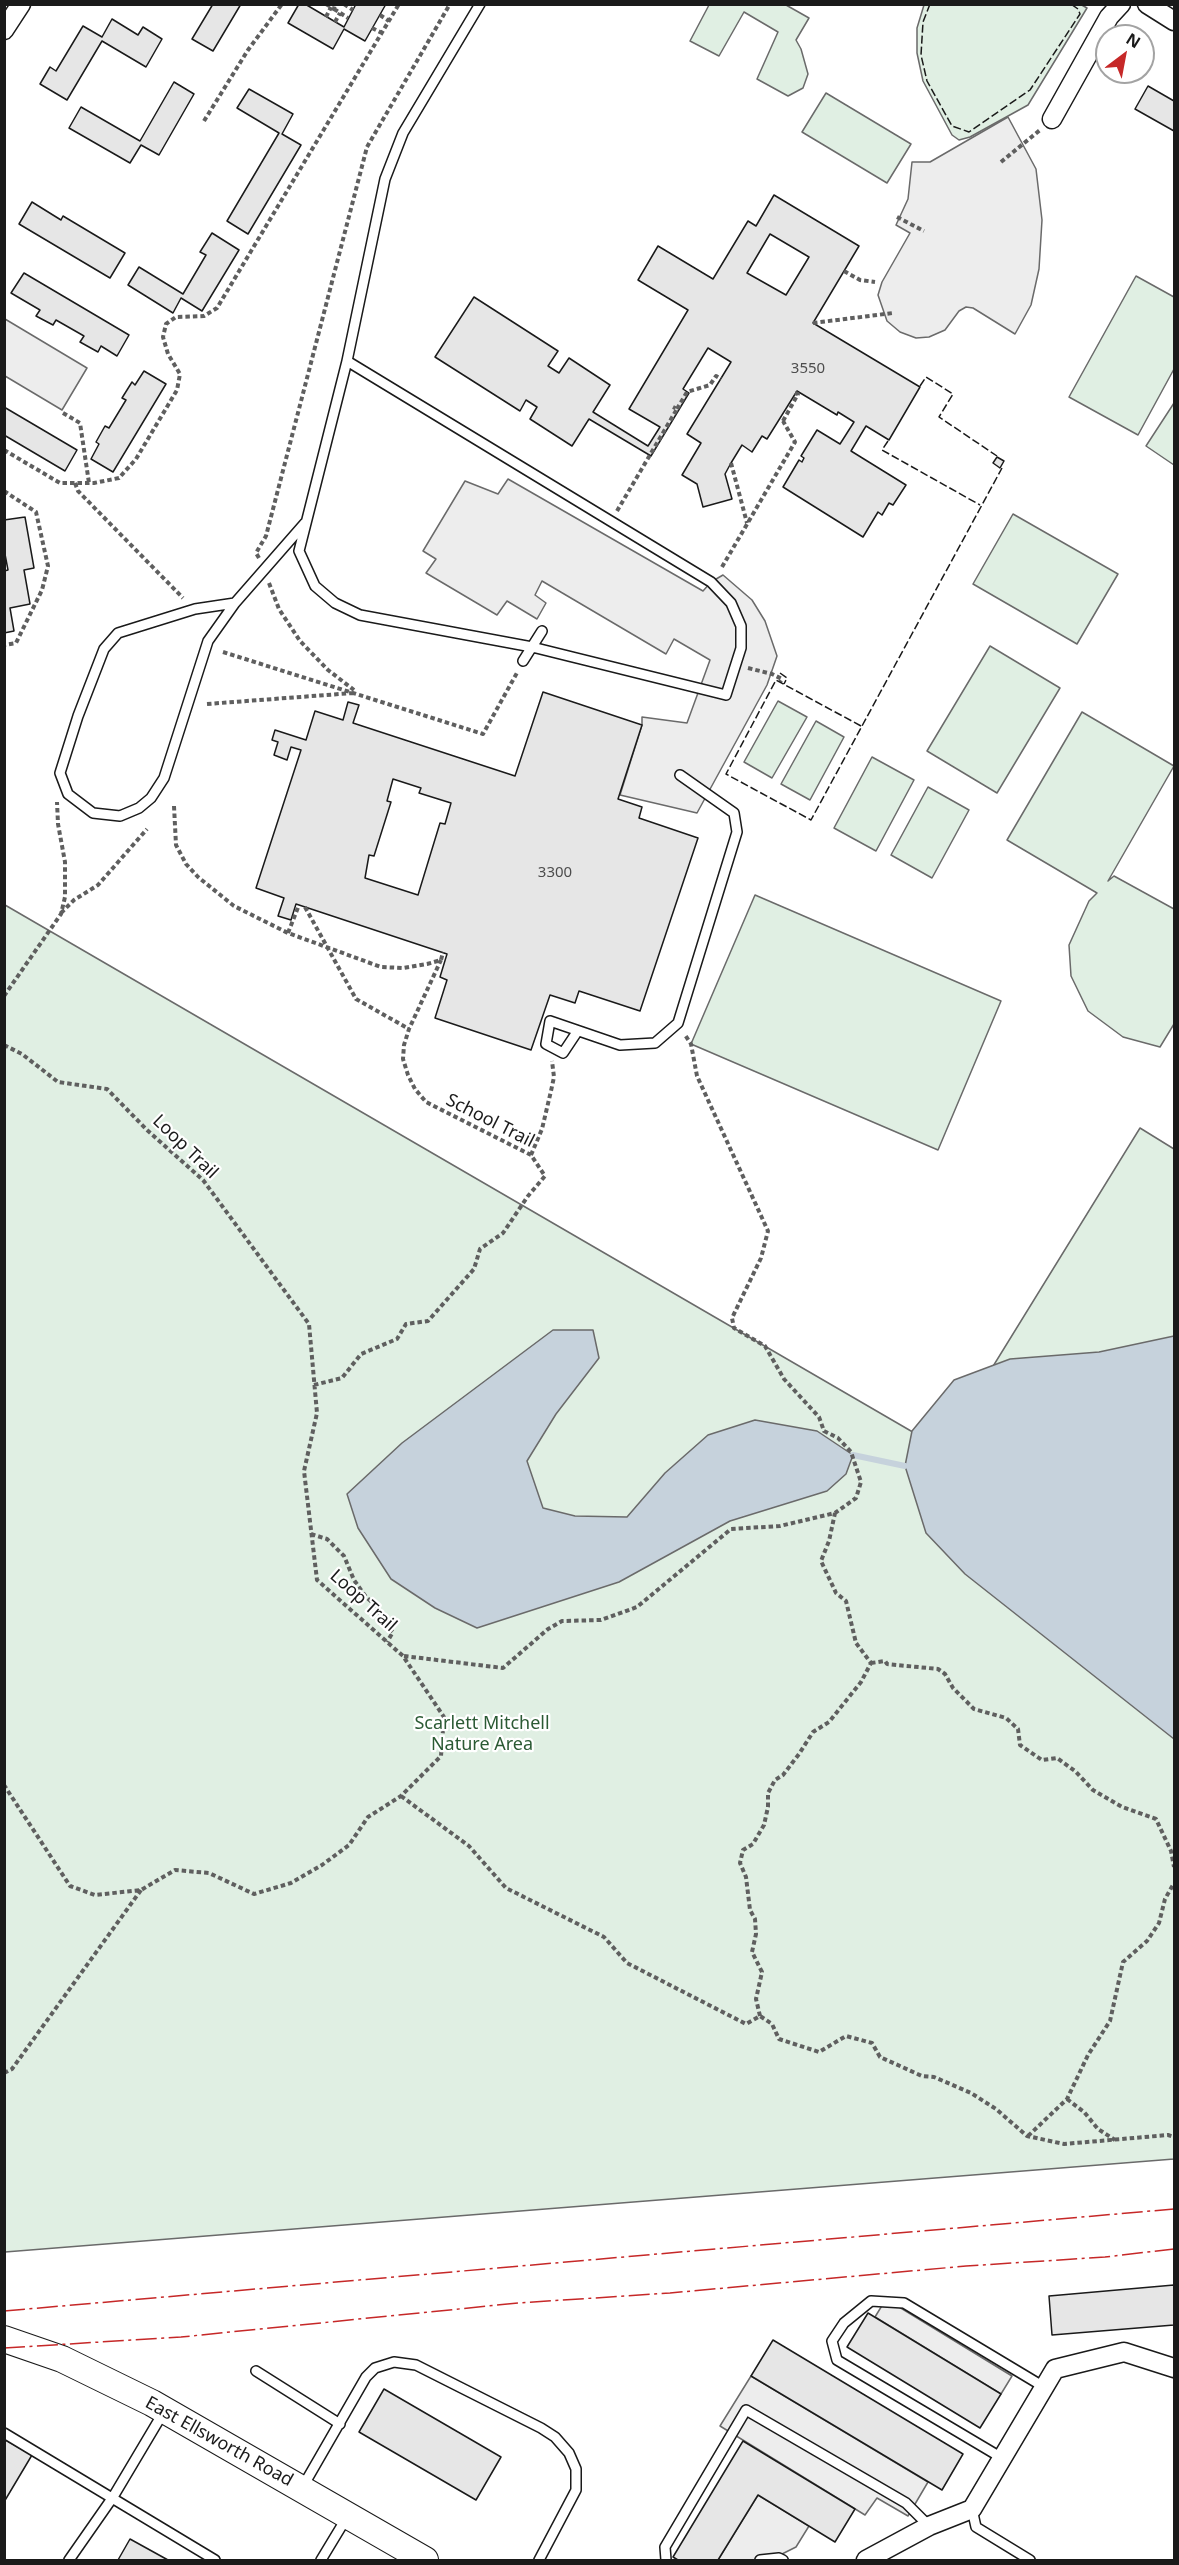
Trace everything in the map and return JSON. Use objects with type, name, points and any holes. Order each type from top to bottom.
[{"type":"main road","name":"East Ellsworth Road","points":[[4,2339],[62,2359],[165,2410],[425,2560]]},
{"type":"street","points":[[4,30],[21,4]]},
{"type":"street","points":[[1052,119],[1109,17],[1121,4]]},
{"type":"street","points":[[1147,4],[1174,21]]},
{"type":"street","points":[[866,2560],[929,2526],[972,2509],[1055,2369],[1124,2352],[1174,2368]]},
{"type":"lane","points":[[347,361],[711,582],[731,603],[741,627],[741,648],[726,694],[532,647],[360,615],[335,603],[315,586],[299,551],[347,361],[385,179],[403,133],[480,4]]},
{"type":"lane","points":[[610,521],[616,511]]},
{"type":"lane","points":[[236,603],[195,609],[118,633],[104,649],[78,716],[60,773],[68,794],[93,813],[120,816],[139,808],[157,788],[164,778],[208,641],[236,603],[307,520]]},
{"type":"lane","points":[[523,661],[542,631]]},
{"type":"lane","points":[[577,1032],[563,1053],[546,1044],[550,1021],[620,1045],[655,1043],[678,1023],[737,832],[734,813],[680,775]]},
{"type":"lane","points":[[1002,2458],[837,2360],[832,2341],[844,2323],[872,2301],[904,2303],[1044,2387]]},
{"type":"lane","points":[[302,2488],[366,2377],[375,2368],[394,2362],[416,2365],[548,2433],[569,2453],[576,2469],[576,2490],[539,2560]]},
{"type":"lane","points":[[256,2371],[340,2424]]},
{"type":"lane","points":[[69,2560],[113,2497],[165,2410]]},
{"type":"lane","points":[[666,2560],[665,2547],[746,2410],[906,2503],[929,2526]]},
{"type":"lane","points":[[4,2433],[215,2560]]},
{"type":"lane","points":[[972,2509],[976,2527],[1030,2560]]},
{"type":"lane","points":[[321,2560],[348,2514]]},
{"type":"lane","points":[[760,2560],[779,2558],[783,2560]]},
{"type":"path","points":[[204,122],[248,50],[282,4]]},
{"type":"path","points":[[326,4],[348,18]]},
{"type":"path","points":[[344,4],[353,10]]},
{"type":"path","points":[[259,559],[256,552],[266,536],[367,147],[450,4]]},
{"type":"path","points":[[4,450],[60,483],[89,483],[119,478],[136,459],[177,390],[180,375],[168,354],[163,336],[166,324],[176,317],[204,316],[217,308],[398,5]]},
{"type":"path","points":[[326,17],[333,7]]},
{"type":"path","points":[[335,22],[340,13]]},
{"type":"path","points":[[380,15],[389,21]]},
{"type":"path","points":[[372,28],[382,33]]},
{"type":"path","points":[[1001,162],[1052,119]]},
{"type":"path","points":[[897,217],[924,231]]},
{"type":"path","points":[[844,271],[860,280],[875,282]]},
{"type":"path","points":[[813,323],[893,312]]},
{"type":"path","points":[[616,511],[675,408],[687,392],[710,385],[716,376],[721,379]]},
{"type":"path","points":[[722,567],[795,442],[782,420],[798,394],[795,393]]},
{"type":"path","points":[[63,413],[80,423],[89,483]]},
{"type":"path","points":[[731,463],[747,523]]},
{"type":"path","points":[[75,483],[78,491],[189,604]]},
{"type":"path","points":[[4,491],[36,512],[48,566],[42,590],[16,643],[4,645]]},
{"type":"path","points":[[269,583],[279,609],[300,640],[328,670],[357,693]]},
{"type":"path","points":[[223,652],[483,734],[523,661]]},
{"type":"path","points":[[736,665],[772,674],[782,679],[780,682]]},
{"type":"path","points":[[207,704],[357,693]]},
{"type":"path","points":[[57,796],[58,824],[65,862],[65,897],[61,914]]},
{"type":"path","points":[[174,806],[176,845],[186,864],[198,877],[234,906],[288,933],[381,967],[403,968],[441,960]]},
{"type":"path","points":[[4,996],[61,914],[108,875],[147,829]]},
{"type":"path","points":[[288,933],[299,905]]},
{"type":"path","points":[[305,907],[356,999],[409,1029]]},
{"type":"path","name":"School Trail","points":[[314,1384],[342,1377],[361,1354],[397,1339],[406,1324],[428,1321],[474,1269],[480,1249],[503,1233],[528,1196],[545,1176],[531,1155],[434,1107],[417,1093],[403,1059],[404,1045],[443,952]]},
{"type":"path","points":[[404,1656],[503,1668],[548,1629],[562,1621],[601,1620],[637,1607],[731,1529],[780,1526],[835,1513],[856,1498],[861,1482],[851,1452],[838,1438],[824,1431],[819,1417],[784,1379],[765,1346],[734,1328],[732,1318],[761,1258],[768,1231],[697,1076],[691,1044],[678,1023]]},
{"type":"path","name":"Loop Trail","points":[[4,1045],[22,1054],[58,1082],[107,1089],[147,1130],[204,1180],[309,1324],[317,1413],[304,1471],[317,1580],[404,1656],[444,1717],[441,1756],[401,1796],[368,1818],[349,1845],[322,1865],[291,1882],[254,1894],[209,1873],[175,1870],[141,1890],[95,1895],[70,1886],[4,1785]]},
{"type":"path","points":[[531,1155],[542,1129],[551,1091],[555,1048]]},
{"type":"path","points":[[835,1513],[829,1541],[821,1562],[836,1593],[846,1601],[856,1643],[871,1663]]},
{"type":"path","points":[[311,1534],[327,1539],[344,1556],[354,1580],[393,1632],[387,1642]]},
{"type":"path","points":[[871,1663],[885,1661],[887,1664],[938,1669],[945,1674],[953,1688],[975,1708],[1006,1718],[1018,1729],[1020,1744],[1042,1760],[1057,1758],[1075,1771],[1093,1790],[1122,1807],[1156,1819],[1171,1851],[1174,1867]]},
{"type":"path","points":[[871,1663],[861,1682],[829,1722],[813,1732],[783,1775],[775,1780],[768,1793],[764,1825],[753,1844],[743,1850],[740,1863],[746,1877],[750,1910],[755,1920],[756,1934],[752,1952],[762,1972],[756,1999],[760,2016],[772,2024],[779,2039],[819,2052],[846,2036],[872,2043],[880,2057],[922,2076],[934,2077],[971,2093],[996,2109],[1027,2136],[1064,2144],[1168,2135],[1174,2137]]},
{"type":"path","points":[[401,1796],[469,1846],[506,1888],[604,1937],[627,1962],[746,2024],[760,2016]]},
{"type":"path","points":[[1027,2136],[1067,2099],[1088,2055],[1110,2021],[1123,1962],[1147,1941],[1159,1923],[1165,1899],[1174,1884]]},
{"type":"path","points":[[4,2073],[12,2069],[141,1890]]},
{"type":"path","points":[[1067,2099],[1084,2112],[1098,2129],[1116,2140]]},
{"type":"green space","points":[[1080,4],[1087,8],[1028,105],[970,137],[959,140],[952,135],[923,81],[917,53],[917,28],[924,5]]},
{"type":"green space","points":[[709,5],[786,5],[809,18],[796,40],[808,74],[803,88],[788,96],[757,79],[778,32],[744,12],[719,56],[690,41]]},
{"type":"green space","points":[[826,93],[911,144],[887,183],[802,132]]},
{"type":"green space","points":[[1136,276],[1174,297],[1174,369],[1138,435],[1069,397]]},
{"type":"green space","points":[[1174,403],[1174,465],[1146,446]]},
{"type":"green space","points":[[1013,514],[1118,574],[1077,644],[973,584]]},
{"type":"green space","points":[[990,646],[1060,688],[997,793],[927,751]]},
{"type":"green space","points":[[778,701],[807,717],[772,778],[744,762]]},
{"type":"green space","points":[[1082,712],[1174,766],[1108,881],[1114,876],[1174,909],[1174,1024],[1160,1047],[1123,1037],[1088,1011],[1071,976],[1069,945],[1089,901],[1097,893],[1007,840]]},
{"type":"green space","points":[[816,721],[844,737],[810,800],[781,784]]},
{"type":"green space","points":[[872,757],[914,780],[876,851],[834,828]]},
{"type":"green space","points":[[928,787],[969,810],[932,878],[891,855]]},
{"type":"green space","points":[[755,895],[1001,1001],[938,1150],[691,1044]]},
{"type":"green space","name":"Scarlett Mitchell Nature Area","points":[[5,905],[942,1449],[1140,1128],[1174,1149],[1174,2159],[5,2252]]},
{"type":"shaded area","points":[[1008,117],[1036,169],[1042,220],[1039,269],[1031,305],[1015,334],[973,308],[966,307],[959,311],[945,330],[929,337],[916,338],[900,332],[887,321],[878,295],[882,282],[910,233],[896,225],[908,199],[912,162],[930,162]]},
{"type":"shaded area","points":[[5,319],[87,368],[62,410],[5,376]]},
{"type":"shaded area","points":[[508,479],[703,591],[711,582],[723,575],[752,600],[765,621],[777,656],[767,685],[697,813],[620,795],[642,725],[642,717],[687,723],[710,660],[674,639],[666,654],[542,581],[535,595],[546,603],[537,619],[507,601],[497,615],[426,573],[436,559],[423,551],[465,481],[498,494]]},
{"type":"shaded area","points":[[553,1330],[593,1330],[599,1358],[556,1414],[527,1461],[543,1508],[575,1516],[627,1517],[665,1473],[708,1435],[755,1420],[817,1431],[853,1455],[846,1474],[827,1491],[730,1521],[619,1582],[477,1628],[435,1608],[391,1579],[358,1528],[347,1494],[402,1443]]},
{"type":"shaded area","points":[[1174,1336],[1174,1739],[965,1574],[926,1533],[905,1466],[912,1431],[954,1380],[1010,1359],[1099,1352]]},
{"type":"shaded area","points":[[886,2299],[1012,2376],[1001,2394],[875,2317]]},
{"type":"shaded area","points":[[751,2376],[928,2482],[908,2516],[877,2498],[865,2515],[720,2426]]},
{"type":"shaded area","points":[[758,2495],[809,2526],[796,2547],[770,2560],[718,2560]]},
{"type":"building","points":[[213,4],[241,4],[213,51],[192,39]]},
{"type":"building","points":[[299,4],[305,4],[344,27],[356,4],[386,4],[365,41],[344,29],[333,49],[288,23]]},
{"type":"building","points":[[112,19],[138,35],[143,27],[162,39],[146,67],[102,41],[67,100],[40,84],[50,67],[56,71],[83,26],[102,37]]},
{"type":"building","points":[[174,82],[194,94],[159,155],[141,145],[130,163],[69,128],[81,107],[140,141]]},
{"type":"building","points":[[1148,86],[1174,101],[1174,131],[1135,109]]},
{"type":"building","points":[[249,89],[293,114],[282,134],[301,145],[248,234],[227,221],[279,133],[237,108]]},
{"type":"building","points":[[774,195],[859,246],[813,323],[920,387],[889,440],[866,426],[851,451],[906,485],[893,505],[889,503],[882,515],[878,512],[863,537],[783,487],[799,460],[802,462],[804,458],[801,456],[817,430],[840,444],[854,422],[838,412],[837,415],[797,391],[767,439],[762,436],[752,452],[742,445],[731,463],[725,474],[732,499],[703,507],[697,484],[682,475],[701,443],[687,434],[731,362],[708,348],[683,389],[689,393],[651,456],[589,419],[572,446],[530,419],[537,407],[526,400],[520,411],[435,357],[474,297],[558,351],[548,366],[559,373],[569,358],[610,385],[593,412],[648,446],[660,427],[629,409],[688,310],[638,280],[658,246],[713,279],[748,221],[756,226]],"holes":[[[770,234],[809,257],[786,295],[747,273]]]},
{"type":"building","points":[[32,202],[61,220],[63,216],[125,253],[110,278],[19,224]]},
{"type":"building","points":[[212,233],[239,250],[202,311],[181,298],[173,313],[128,285],[139,267],[183,294],[206,255],[200,252]]},
{"type":"building","points":[[24,273],[129,335],[117,356],[101,346],[98,352],[80,342],[84,336],[56,320],[53,325],[36,316],[40,310],[11,293]]},
{"type":"building","points":[[144,371],[166,384],[113,472],[91,459],[99,444],[96,442],[105,426],[109,428],[126,400],[122,398],[132,382],[135,385]]},
{"type":"building","points":[[4,407],[77,450],[65,471],[4,435]]},
{"type":"building","points":[[997,457],[1004,461],[1000,468],[993,463]]},
{"type":"building","points":[[25,517],[34,568],[24,570],[30,604],[10,608],[14,631],[4,633],[4,571],[8,570],[4,549],[4,520]]},
{"type":"building","points":[[543,692],[642,725],[618,799],[642,807],[639,818],[698,838],[640,1011],[579,991],[575,1003],[550,995],[531,1050],[435,1018],[447,980],[440,977],[447,954],[296,904],[291,920],[278,916],[284,898],[256,888],[301,750],[291,747],[287,760],[274,755],[278,742],[272,740],[275,730],[306,740],[315,711],[343,720],[348,702],[359,705],[353,723],[515,776]],"holes":[[[393,779],[421,788],[419,793],[451,803],[445,824],[440,823],[418,895],[365,878],[369,855],[374,856],[391,802],[387,801]]]},
{"type":"building","points":[[1174,2285],[1174,2325],[1052,2335],[1049,2296]]},
{"type":"building","points":[[868,2313],[1001,2394],[980,2428],[847,2347]]},
{"type":"building","points":[[773,2340],[963,2454],[942,2490],[751,2376]]},
{"type":"building","points":[[384,2389],[501,2457],[476,2500],[359,2432]]},
{"type":"building","points":[[4,2439],[32,2455],[4,2502]]},
{"type":"building","points":[[743,2441],[855,2509],[835,2542],[758,2495],[718,2560],[678,2560],[673,2557]]},
{"type":"building","points":[[130,2539],[168,2560],[118,2560]]},
{"type":"waterway","points":[[853,1455],[905,1466]]},
{"type":"fence","points":[[930,4],[923,22],[921,55],[927,81],[952,126],[969,132],[1030,90],[1080,14],[1078,9],[1071,4]]},
{"type":"fence","points":[[920,386],[926,377],[953,394],[939,417],[997,456]]},
{"type":"fence","points":[[888,441],[882,450],[980,505]]},
{"type":"fence","points":[[861,726],[776,680],[726,774],[811,820],[1002,468]]},
{"type":"fence","points":[[780,673],[787,678],[784,684]]},
{"type":"power","points":[[4,2311],[1174,2209]]},
{"type":"power","points":[[4,2348],[181,2337],[518,2303],[670,2293],[966,2266],[1105,2257],[1174,2249]]}]
